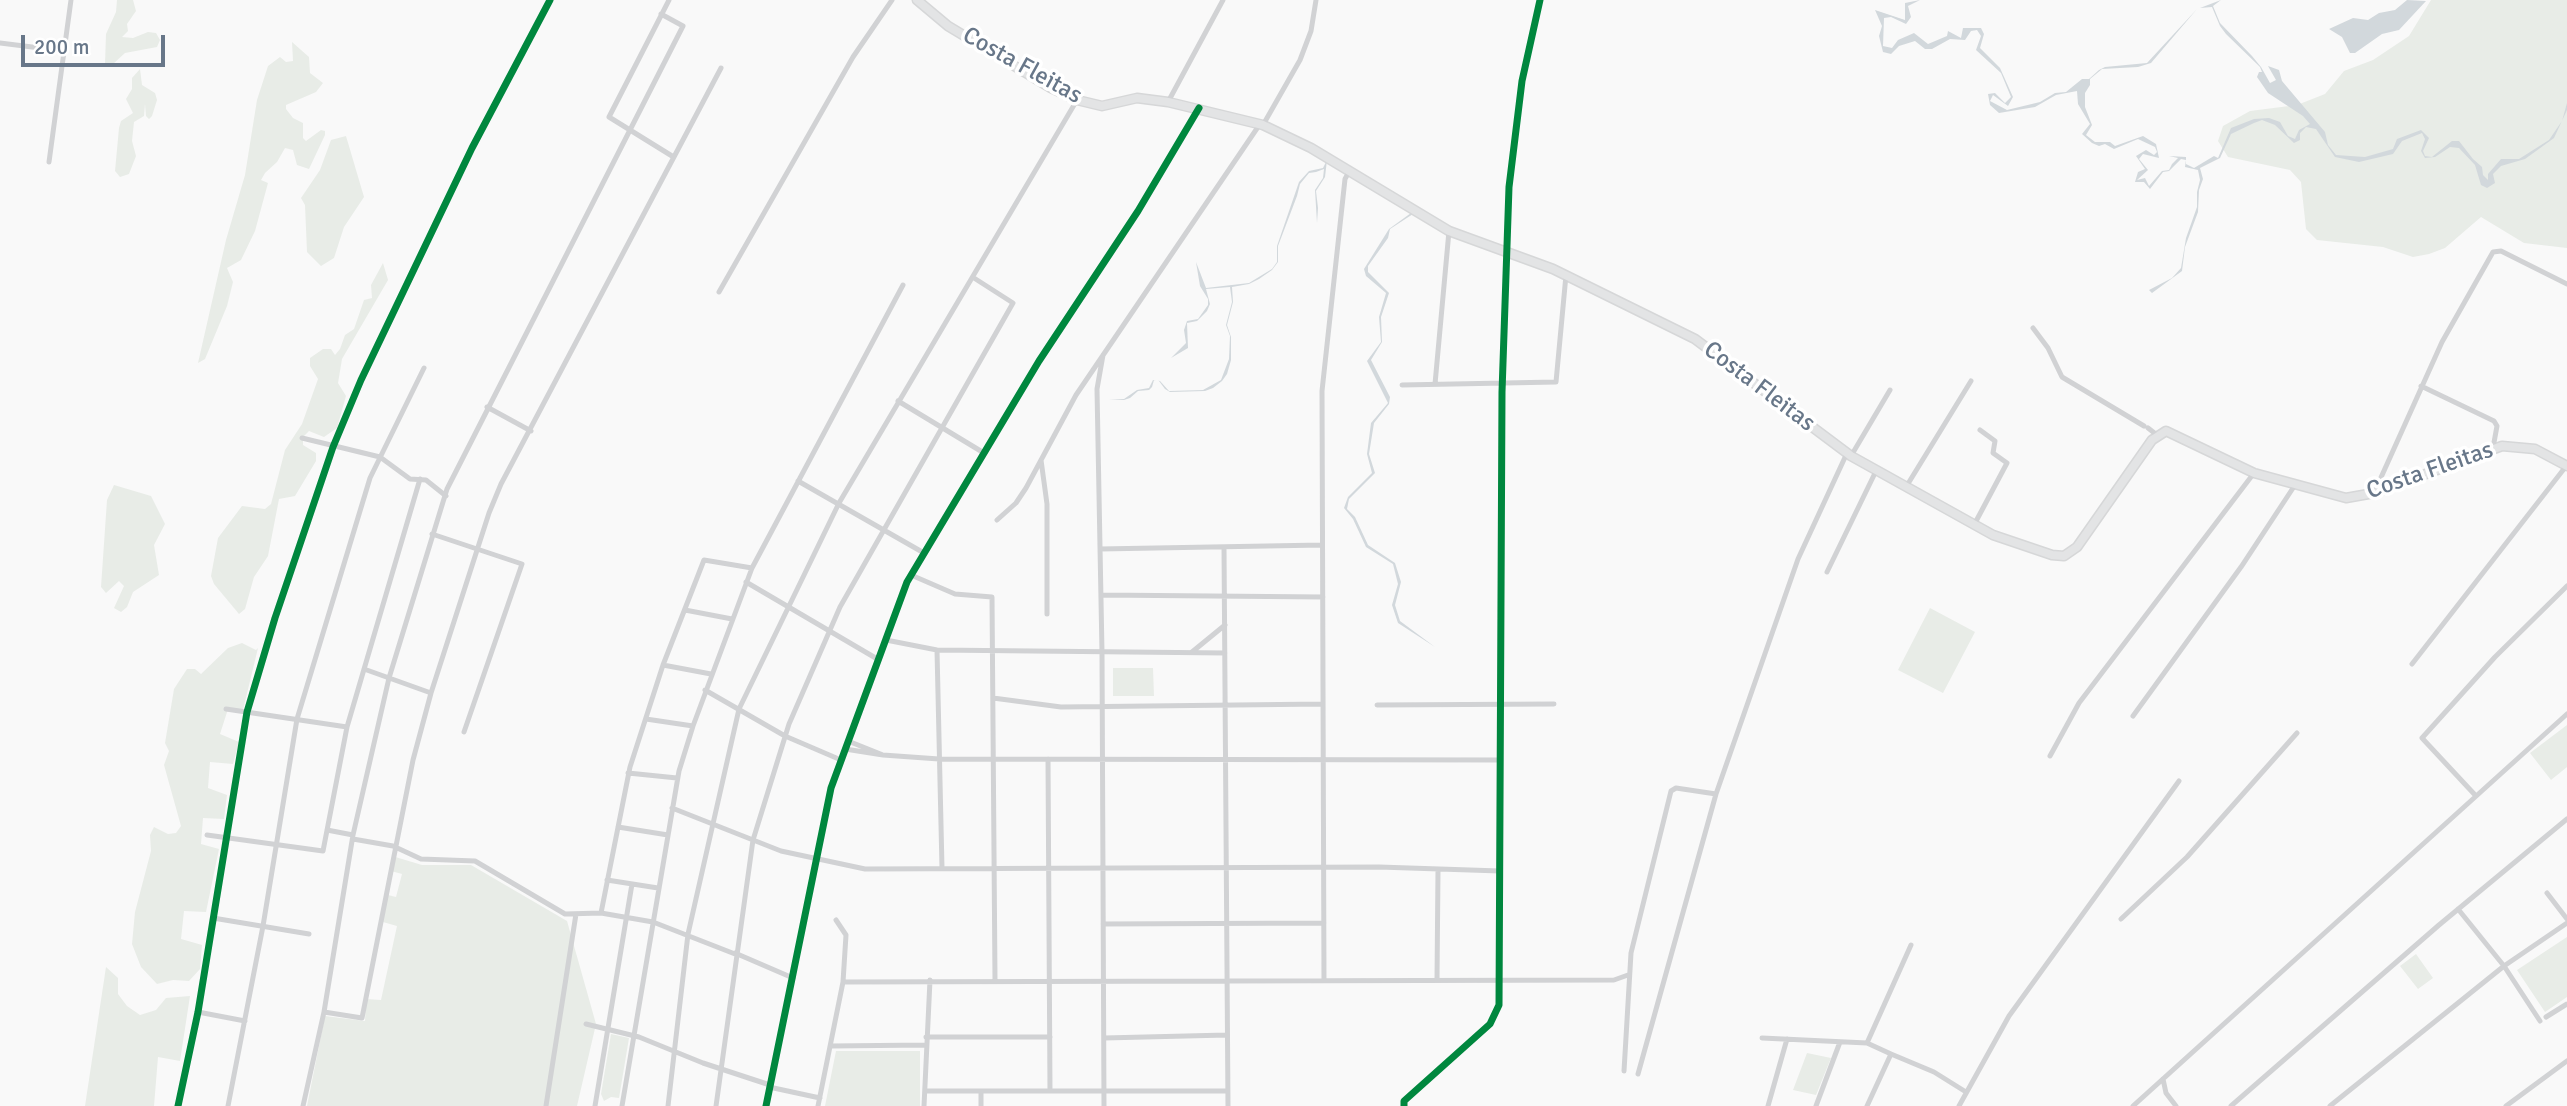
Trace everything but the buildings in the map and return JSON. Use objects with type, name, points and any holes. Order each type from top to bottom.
[{"type":"main road","name":"Costa Fleitas","points":[[917,0],[948,26],[1051,88],[1077,100],[1102,106],[1131,98],[1168,102],[1261,124],[1350,170],[1449,231],[1566,275],[1706,345],[1849,454],[1876,471],[1975,525],[2052,555],[2069,554],[2106,509],[2157,435],[2172,432],[2254,474],[2343,498],[2374,493],[2493,448],[2523,446],[2545,453],[2567,466]]},
{"type":"street","points":[[49,162],[71,0]]},
{"type":"street","points":[[178,1106],[198,1012],[247,712],[275,618],[333,447],[472,148],[550,0]]},
{"type":"street","points":[[669,0],[609,117],[672,156]]},
{"type":"street","points":[[719,292],[853,57],[892,0]]},
{"type":"street","points":[[1168,102],[1223,0]]},
{"type":"street","points":[[997,520],[1016,503],[1076,395],[1261,124],[1300,60],[1311,31],[1316,0]]},
{"type":"street","points":[[1404,1106],[1404,1101],[1494,1019],[1499,1005],[1503,383],[1510,164],[1526,56],[1540,0]]},
{"type":"street","points":[[303,1106],[324,1012],[353,837],[388,678],[432,534],[459,461],[684,27],[661,14]]},
{"type":"street","points":[[0,43],[64,51]]},
{"type":"street","points":[[324,1012],[362,1018],[393,846],[431,693],[501,485],[672,156],[721,68]]},
{"type":"street","points":[[668,1106],[688,934],[739,709],[839,503],[1077,100]]},
{"type":"street","points":[[766,1106],[831,788],[911,575],[1060,327],[1138,211],[1199,108]]},
{"type":"street","points":[[1324,980],[1322,391],[1345,179],[1350,170]]},
{"type":"street","points":[[1435,384],[1449,231]]},
{"type":"street","points":[[2374,493],[2421,386],[2462,303],[2474,288],[2493,252],[2501,251],[2567,284]]},
{"type":"street","points":[[1402,385],[1556,382],[1566,275]]},
{"type":"street","points":[[716,1106],[735,953],[753,840],[785,736],[830,630],[1013,303],[974,278]]},
{"type":"street","points":[[622,1106],[677,778],[705,690],[752,568],[904,285]]},
{"type":"street","points":[[2033,328],[2062,377],[2071,385],[2157,435]]},
{"type":"street","points":[[1103,355],[1097,389],[1102,652],[1104,1106]]},
{"type":"street","points":[[228,1106],[263,926],[297,719],[370,478],[424,368]]},
{"type":"street","points":[[1906,487],[1970,381]]},
{"type":"street","points":[[2421,386],[2494,421],[2497,426],[2493,448]]},
{"type":"street","points":[[1638,1074],[1716,794],[1798,559],[1849,454],[1890,390]]},
{"type":"street","points":[[898,401],[984,453]]},
{"type":"street","points":[[488,408],[531,431]]},
{"type":"street","points":[[1975,525],[2007,463],[1993,453],[1995,441],[1980,430]]},
{"type":"street","points":[[302,438],[380,457],[411,479],[426,480],[447,494]]},
{"type":"street","points":[[1041,459],[1047,504],[1047,614]]},
{"type":"street","points":[[2412,664],[2567,466]]},
{"type":"street","points":[[1827,572],[1876,471]]},
{"type":"street","points":[[2050,756],[2079,703],[2254,474]]},
{"type":"street","points":[[207,835],[323,851],[347,727],[420,479]]},
{"type":"street","points":[[798,481],[924,553]]},
{"type":"street","points":[[2133,716],[2241,567],[2295,485]]},
{"type":"street","points":[[432,534],[478,547],[522,564],[464,732]]},
{"type":"street","points":[[1100,549],[1322,545]]},
{"type":"street","points":[[1224,547],[1228,1106]]},
{"type":"street","points":[[601,913],[628,773],[663,665],[704,560],[752,568]]},
{"type":"street","points":[[911,575],[955,594],[992,597],[995,979]]},
{"type":"street","points":[[746,582],[879,660]]},
{"type":"street","points":[[2476,796],[2422,738],[2495,657],[2567,586]]},
{"type":"street","points":[[1101,596],[1323,597]]},
{"type":"street","points":[[684,610],[732,619]]},
{"type":"street","points":[[1192,652],[1225,625]]},
{"type":"street","points":[[886,640],[937,650],[1225,653]]},
{"type":"street","points":[[937,650],[942,868]]},
{"type":"street","points":[[663,665],[711,674]]},
{"type":"street","points":[[364,669],[431,693]]},
{"type":"street","points":[[705,690],[785,736],[841,760]]},
{"type":"street","points":[[993,698],[1061,707],[1323,704]]},
{"type":"street","points":[[1377,705],[1555,704]]},
{"type":"street","points":[[226,709],[347,727]]},
{"type":"street","points":[[2133,1106],[2567,714]]},
{"type":"street","points":[[646,719],[693,726]]},
{"type":"street","points":[[2121,919],[2187,857],[2297,733]]},
{"type":"street","points":[[848,741],[883,755]]},
{"type":"street","points":[[845,749],[939,759],[1500,760]]},
{"type":"street","points":[[1048,759],[1050,1091]]},
{"type":"street","points":[[628,773],[677,778]]},
{"type":"street","points":[[1959,1106],[2009,1016],[2179,781]]},
{"type":"street","points":[[1624,1071],[1630,953],[1671,791],[1676,788],[1716,794]]},
{"type":"street","points":[[672,808],[753,840],[815,860],[865,869],[1323,868],[1500,871]]},
{"type":"street","points":[[2231,1106],[2458,909],[2567,819]]},
{"type":"street","points":[[618,827],[668,835]]},
{"type":"street","points":[[327,830],[393,846],[421,859],[475,860],[562,913],[601,913],[653,922],[793,978]]},
{"type":"street","points":[[1437,980],[1438,870]]},
{"type":"street","points":[[607,880],[659,888]]},
{"type":"street","points":[[595,1106],[632,884]]},
{"type":"street","points":[[2330,1106],[2504,966],[2567,921],[2547,893]]},
{"type":"street","points":[[2458,909],[2543,1019],[2567,1004]]},
{"type":"street","points":[[546,1106],[576,914]]},
{"type":"street","points":[[213,918],[309,934]]},
{"type":"street","points":[[818,1106],[843,982],[846,935],[836,920]]},
{"type":"street","points":[[1103,924],[1324,923]]},
{"type":"street","points":[[1867,1043],[1911,945]]},
{"type":"street","points":[[843,982],[995,979],[1614,980],[1628,975]]},
{"type":"street","points":[[924,1106],[930,980]]},
{"type":"street","points":[[198,1012],[245,1021]]},
{"type":"street","points":[[586,1024],[633,1035],[769,1086],[820,1098]]},
{"type":"street","points":[[1104,1038],[1227,1035]]},
{"type":"street","points":[[926,1037],[1050,1037]]},
{"type":"street","points":[[1762,1038],[1867,1043],[1934,1072],[1966,1092]]},
{"type":"street","points":[[1768,1106],[1787,1039]]},
{"type":"street","points":[[1816,1106],[1840,1042]]},
{"type":"street","points":[[831,1046],[926,1045]]},
{"type":"street","points":[[1867,1106],[1891,1054]]},
{"type":"street","points":[[2506,1106],[2567,1061]]},
{"type":"street","points":[[2163,1079],[2166,1093],[2176,1106]]},
{"type":"street","points":[[925,1091],[1227,1091]]},
{"type":"street","points":[[981,1091],[981,1106]]},
{"type":"shaded area","points":[[117,0],[133,0],[136,11],[127,24],[128,31],[122,37],[133,38],[148,32],[156,33],[160,40],[157,47],[125,53],[113,64],[105,64],[106,34],[116,12]]},
{"type":"shaded area","points":[[1920,0],[1908,6],[1911,17],[1906,24],[1891,17],[1884,18],[1883,46],[1892,48],[1898,40],[1914,33],[1928,44],[1947,36],[1948,31],[1961,38],[1963,28],[1981,28],[1984,34],[1980,48],[2000,68],[2013,97],[2008,106],[1993,95],[1990,101],[2007,110],[2040,102],[2055,93],[2066,92],[2082,79],[2089,79],[2099,70],[2105,67],[2147,63],[2197,9],[2151,63],[2138,67],[2102,69],[2090,79],[2085,93],[2085,107],[2092,125],[2086,135],[2095,142],[2110,142],[2115,146],[2143,136],[2156,144],[2159,158],[2143,154],[2139,159],[2148,170],[2137,180],[2145,178],[2149,186],[2162,171],[2169,170],[2178,158],[2169,156],[2186,157],[2186,160],[2181,159],[2169,171],[2163,172],[2150,189],[2144,182],[2135,182],[2138,172],[2145,169],[2136,156],[2146,150],[2154,155],[2157,152],[2155,147],[2138,139],[2114,149],[2105,144],[2099,146],[2092,143],[2082,134],[2090,124],[2078,104],[2077,91],[2056,95],[2035,107],[1999,113],[1990,105],[1988,94],[1995,93],[2005,103],[2011,97],[2001,73],[1976,50],[1981,36],[1977,30],[1971,31],[1965,40],[1950,39],[1932,49],[1925,49],[1915,41],[1899,46],[1891,54],[1883,52],[1879,36],[1882,26],[1875,10],[1905,20],[1905,3]]},
{"type":"shaded area","points":[[2221,0],[2213,6],[2220,23],[2252,56],[2261,67],[2270,83],[2276,80],[2268,66],[2279,70],[2282,81],[2325,132],[2328,145],[2336,155],[2365,157],[2393,149],[2397,139],[2421,130],[2429,138],[2423,151],[2425,156],[2432,157],[2452,141],[2459,141],[2482,167],[2483,175],[2488,180],[2488,174],[2501,159],[2519,159],[2549,140],[2562,121],[2554,138],[2525,159],[2501,166],[2493,174],[2495,183],[2487,188],[2481,185],[2475,165],[2459,148],[2450,147],[2435,157],[2425,158],[2421,151],[2425,139],[2422,133],[2402,141],[2393,154],[2359,162],[2335,157],[2316,129],[2306,127],[2300,133],[2300,140],[2294,143],[2275,125],[2262,120],[2254,123],[2231,134],[2220,158],[2200,168],[2203,179],[2199,190],[2198,212],[2185,247],[2182,271],[2152,293],[2149,290],[2172,278],[2181,268],[2186,238],[2197,207],[2200,180],[2198,170],[2185,167],[2186,160],[2186,164],[2194,168],[2214,156],[2218,158],[2231,128],[2254,119],[2269,118],[2280,122],[2288,136],[2295,139],[2299,130],[2310,124],[2303,116],[2268,93],[2257,77],[2259,72],[2262,72],[2260,67],[2226,34],[2220,26],[2212,7],[2200,8]]},
{"type":"shaded area","points":[[2407,0],[2426,1],[2399,30],[2382,34],[2355,53],[2350,53],[2342,37],[2329,29],[2353,18],[2368,20],[2379,13],[2395,10]]},
{"type":"shaded area","points":[[2431,0],[2567,0],[2567,248],[2524,243],[2481,217],[2445,248],[2413,257],[2383,247],[2317,240],[2306,229],[2301,182],[2290,170],[2228,157],[2218,141],[2223,126],[2250,111],[2297,105],[2325,94],[2344,71],[2373,60],[2409,36]]},
{"type":"shaded area","points":[[292,42],[309,57],[310,73],[323,83],[316,92],[286,105],[286,109],[293,118],[303,123],[303,138],[306,141],[321,130],[325,131],[325,135],[309,169],[297,165],[293,150],[285,148],[261,180],[268,183],[255,231],[241,260],[227,268],[233,282],[227,306],[205,359],[198,363],[226,240],[245,175],[257,100],[268,66],[280,57],[286,62],[293,61]]},
{"type":"shaded area","points":[[140,69],[142,85],[155,93],[157,100],[149,119],[146,116],[145,104],[144,116],[134,122],[132,141],[136,156],[129,174],[120,177],[115,171],[119,128],[121,121],[133,113],[126,99],[132,89],[132,78]]},
{"type":"shaded area","points":[[346,136],[364,197],[344,227],[334,258],[321,266],[307,252],[305,205],[301,198],[320,170],[331,140]]},
{"type":"shaded area","points":[[1327,160],[1325,177],[1316,191],[1317,223],[1315,190],[1323,178],[1324,169],[1309,173],[1300,184],[1278,246],[1278,262],[1272,270],[1249,284],[1232,287],[1233,302],[1227,325],[1231,337],[1231,360],[1222,381],[1205,391],[1170,392],[1156,380],[1169,391],[1203,390],[1221,380],[1229,359],[1230,336],[1226,325],[1232,302],[1230,287],[1206,289],[1210,304],[1207,311],[1197,321],[1187,323],[1188,348],[1171,358],[1186,343],[1184,330],[1187,321],[1198,319],[1208,305],[1208,299],[1200,286],[1196,262],[1206,288],[1249,283],[1272,269],[1277,262],[1277,246],[1299,182],[1309,171],[1323,168]]},
{"type":"shaded area","points":[[1413,214],[1390,229],[1388,238],[1368,266],[1368,272],[1389,293],[1381,317],[1382,342],[1371,360],[1390,397],[1389,404],[1374,423],[1369,454],[1375,473],[1349,499],[1347,509],[1355,517],[1368,545],[1395,563],[1401,582],[1395,605],[1400,621],[1435,647],[1398,623],[1392,605],[1398,584],[1393,564],[1366,547],[1353,519],[1344,508],[1348,497],[1372,473],[1367,454],[1371,423],[1388,403],[1367,361],[1381,342],[1379,317],[1386,293],[1366,276],[1364,269],[1389,229]]},
{"type":"shaded area","points":[[383,263],[388,280],[342,359],[338,383],[346,396],[337,428],[324,437],[309,431],[303,437],[303,445],[316,453],[316,461],[295,496],[279,499],[268,556],[254,577],[245,609],[239,614],[214,584],[211,576],[218,538],[242,506],[265,509],[271,504],[285,450],[302,424],[318,379],[310,366],[310,358],[323,349],[331,349],[335,355],[340,349],[345,335],[354,329],[364,300],[372,298],[371,285]]},
{"type":"shaded area","points":[[1154,380],[1149,390],[1138,391],[1124,400],[1109,399],[1124,399],[1137,390],[1149,388]]},
{"type":"shaded area","points":[[114,485],[151,496],[165,524],[154,545],[159,575],[133,592],[127,607],[121,612],[114,608],[124,586],[119,581],[106,593],[101,587],[107,500]]},
{"type":"shaded area","points":[[1930,608],[1975,632],[1943,693],[1898,670]]},
{"type":"shaded area","points":[[242,643],[256,650],[258,648],[243,710],[228,709],[220,734],[239,742],[233,764],[210,762],[208,788],[227,795],[224,819],[203,818],[201,844],[219,849],[206,912],[184,911],[181,939],[202,945],[200,969],[189,981],[173,980],[157,984],[141,967],[132,944],[135,912],[151,851],[150,835],[154,827],[168,834],[176,833],[181,826],[164,765],[169,751],[165,743],[174,689],[187,669],[195,669],[201,674],[228,648]]},
{"type":"shaded area","points":[[1113,668],[1153,668],[1154,696],[1113,696]]},
{"type":"shaded area","points":[[2567,725],[2567,767],[2551,780],[2530,753]]},
{"type":"shaded area","points":[[392,856],[422,865],[471,865],[567,921],[596,1024],[577,1106],[307,1106],[325,1016],[365,1021],[366,999],[381,1000],[397,926],[383,922],[388,895],[396,897],[402,874],[391,871]]},
{"type":"shaded area","points":[[2567,937],[2567,997],[2545,1012],[2517,970]]},
{"type":"shaded area","points":[[2416,954],[2433,978],[2418,989],[2400,966]]},
{"type":"shaded area","points":[[106,967],[118,978],[118,994],[127,1006],[140,1015],[156,1010],[166,998],[190,996],[180,1061],[158,1057],[154,1106],[85,1106]]},
{"type":"shaded area","points":[[611,1034],[629,1038],[619,1098],[611,1097],[604,1101],[601,1094]]},
{"type":"shaded area","points":[[836,1051],[920,1051],[920,1106],[825,1106]]},
{"type":"shaded area","points":[[1807,1053],[1831,1058],[1816,1095],[1793,1090]]},
{"type":"cycle path","points":[[178,1106],[198,1012],[247,712],[275,618],[333,447],[361,380],[472,148],[550,0]]},
{"type":"cycle path","points":[[1404,1106],[1404,1101],[1490,1024],[1499,1005],[1502,392],[1509,187],[1522,81],[1540,0]]},
{"type":"cycle path","points":[[766,1106],[831,788],[907,582],[1039,361],[1138,211],[1199,108]]}]
